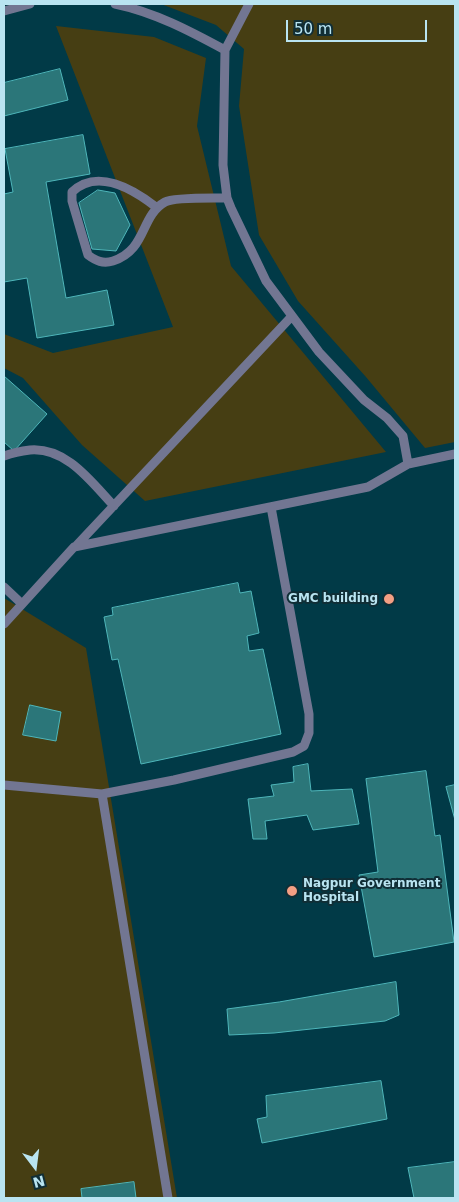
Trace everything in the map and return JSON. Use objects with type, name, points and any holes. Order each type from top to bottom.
[{"type":"lane","points":[[4,11],[30,4]]},
{"type":"lane","points":[[115,4],[154,15],[225,50]]},
{"type":"lane","points":[[249,4],[225,50],[223,165],[227,198],[266,281],[332,366],[364,400],[387,418],[403,436],[408,464]]},
{"type":"lane","points":[[156,207],[144,198],[119,185],[91,180],[79,185],[72,192],[72,201],[88,254],[94,259],[103,262],[123,257],[131,250],[139,241],[156,207],[168,200],[227,198]]},
{"type":"lane","points":[[4,624],[292,316]]},
{"type":"lane","points":[[4,456],[32,450],[48,452],[63,457],[82,472],[114,506]]},
{"type":"lane","points":[[74,547],[368,487],[408,464],[455,454]]},
{"type":"lane","points":[[4,785],[102,794],[174,780],[293,752],[304,746],[309,733],[309,714],[271,507]]},
{"type":"lane","points":[[4,587],[22,604]]},
{"type":"lane","points":[[102,794],[168,1198]]},
{"type":"shaded area","points":[[161,4],[455,4],[455,442],[425,448],[366,377],[298,301],[259,235],[239,106],[244,49],[216,25]]},
{"type":"shaded area","points":[[56,26],[154,37],[206,58],[197,126],[231,266],[386,452],[145,501],[82,445],[23,378],[4,368],[4,334],[53,353],[173,327]]},
{"type":"shaded area","points":[[4,598],[86,648],[177,1198],[4,1198]]},
{"type":"building","points":[[60,69],[68,100],[4,116],[4,83]]},
{"type":"building","points":[[83,135],[90,174],[46,182],[66,298],[107,290],[114,325],[37,338],[27,278],[4,282],[4,194],[13,192],[5,149]]},
{"type":"building","points":[[98,190],[115,193],[130,225],[116,251],[92,249],[79,203]]},
{"type":"building","points":[[4,376],[47,414],[14,451],[4,442]]},
{"type":"building","points":[[238,583],[240,593],[251,591],[259,633],[247,636],[249,651],[263,649],[281,734],[141,764],[118,659],[112,660],[104,617],[113,615],[112,608]]},
{"type":"building","points":[[30,705],[61,712],[56,741],[23,735]]},
{"type":"building","points":[[308,764],[311,791],[352,789],[359,824],[313,830],[307,815],[265,821],[267,839],[253,839],[248,799],[274,796],[271,785],[294,782],[293,767]]},
{"type":"building","points":[[426,771],[435,836],[440,835],[454,942],[374,957],[359,875],[378,872],[366,779]]},
{"type":"building","points":[[455,785],[455,820],[446,787]]},
{"type":"building","points":[[396,982],[399,1015],[385,1021],[274,1033],[229,1035],[227,1009]]},
{"type":"building","points":[[381,1081],[387,1119],[262,1143],[257,1119],[267,1117],[266,1096]]},
{"type":"building","points":[[455,1162],[455,1198],[414,1198],[408,1168]]},
{"type":"building","points":[[134,1182],[136,1198],[82,1198],[81,1189]]},
{"type":"place","name":"GMC building","points":[[389,599]]},
{"type":"place","name":"Nagpur Government Hospital","points":[[292,891]]}]
